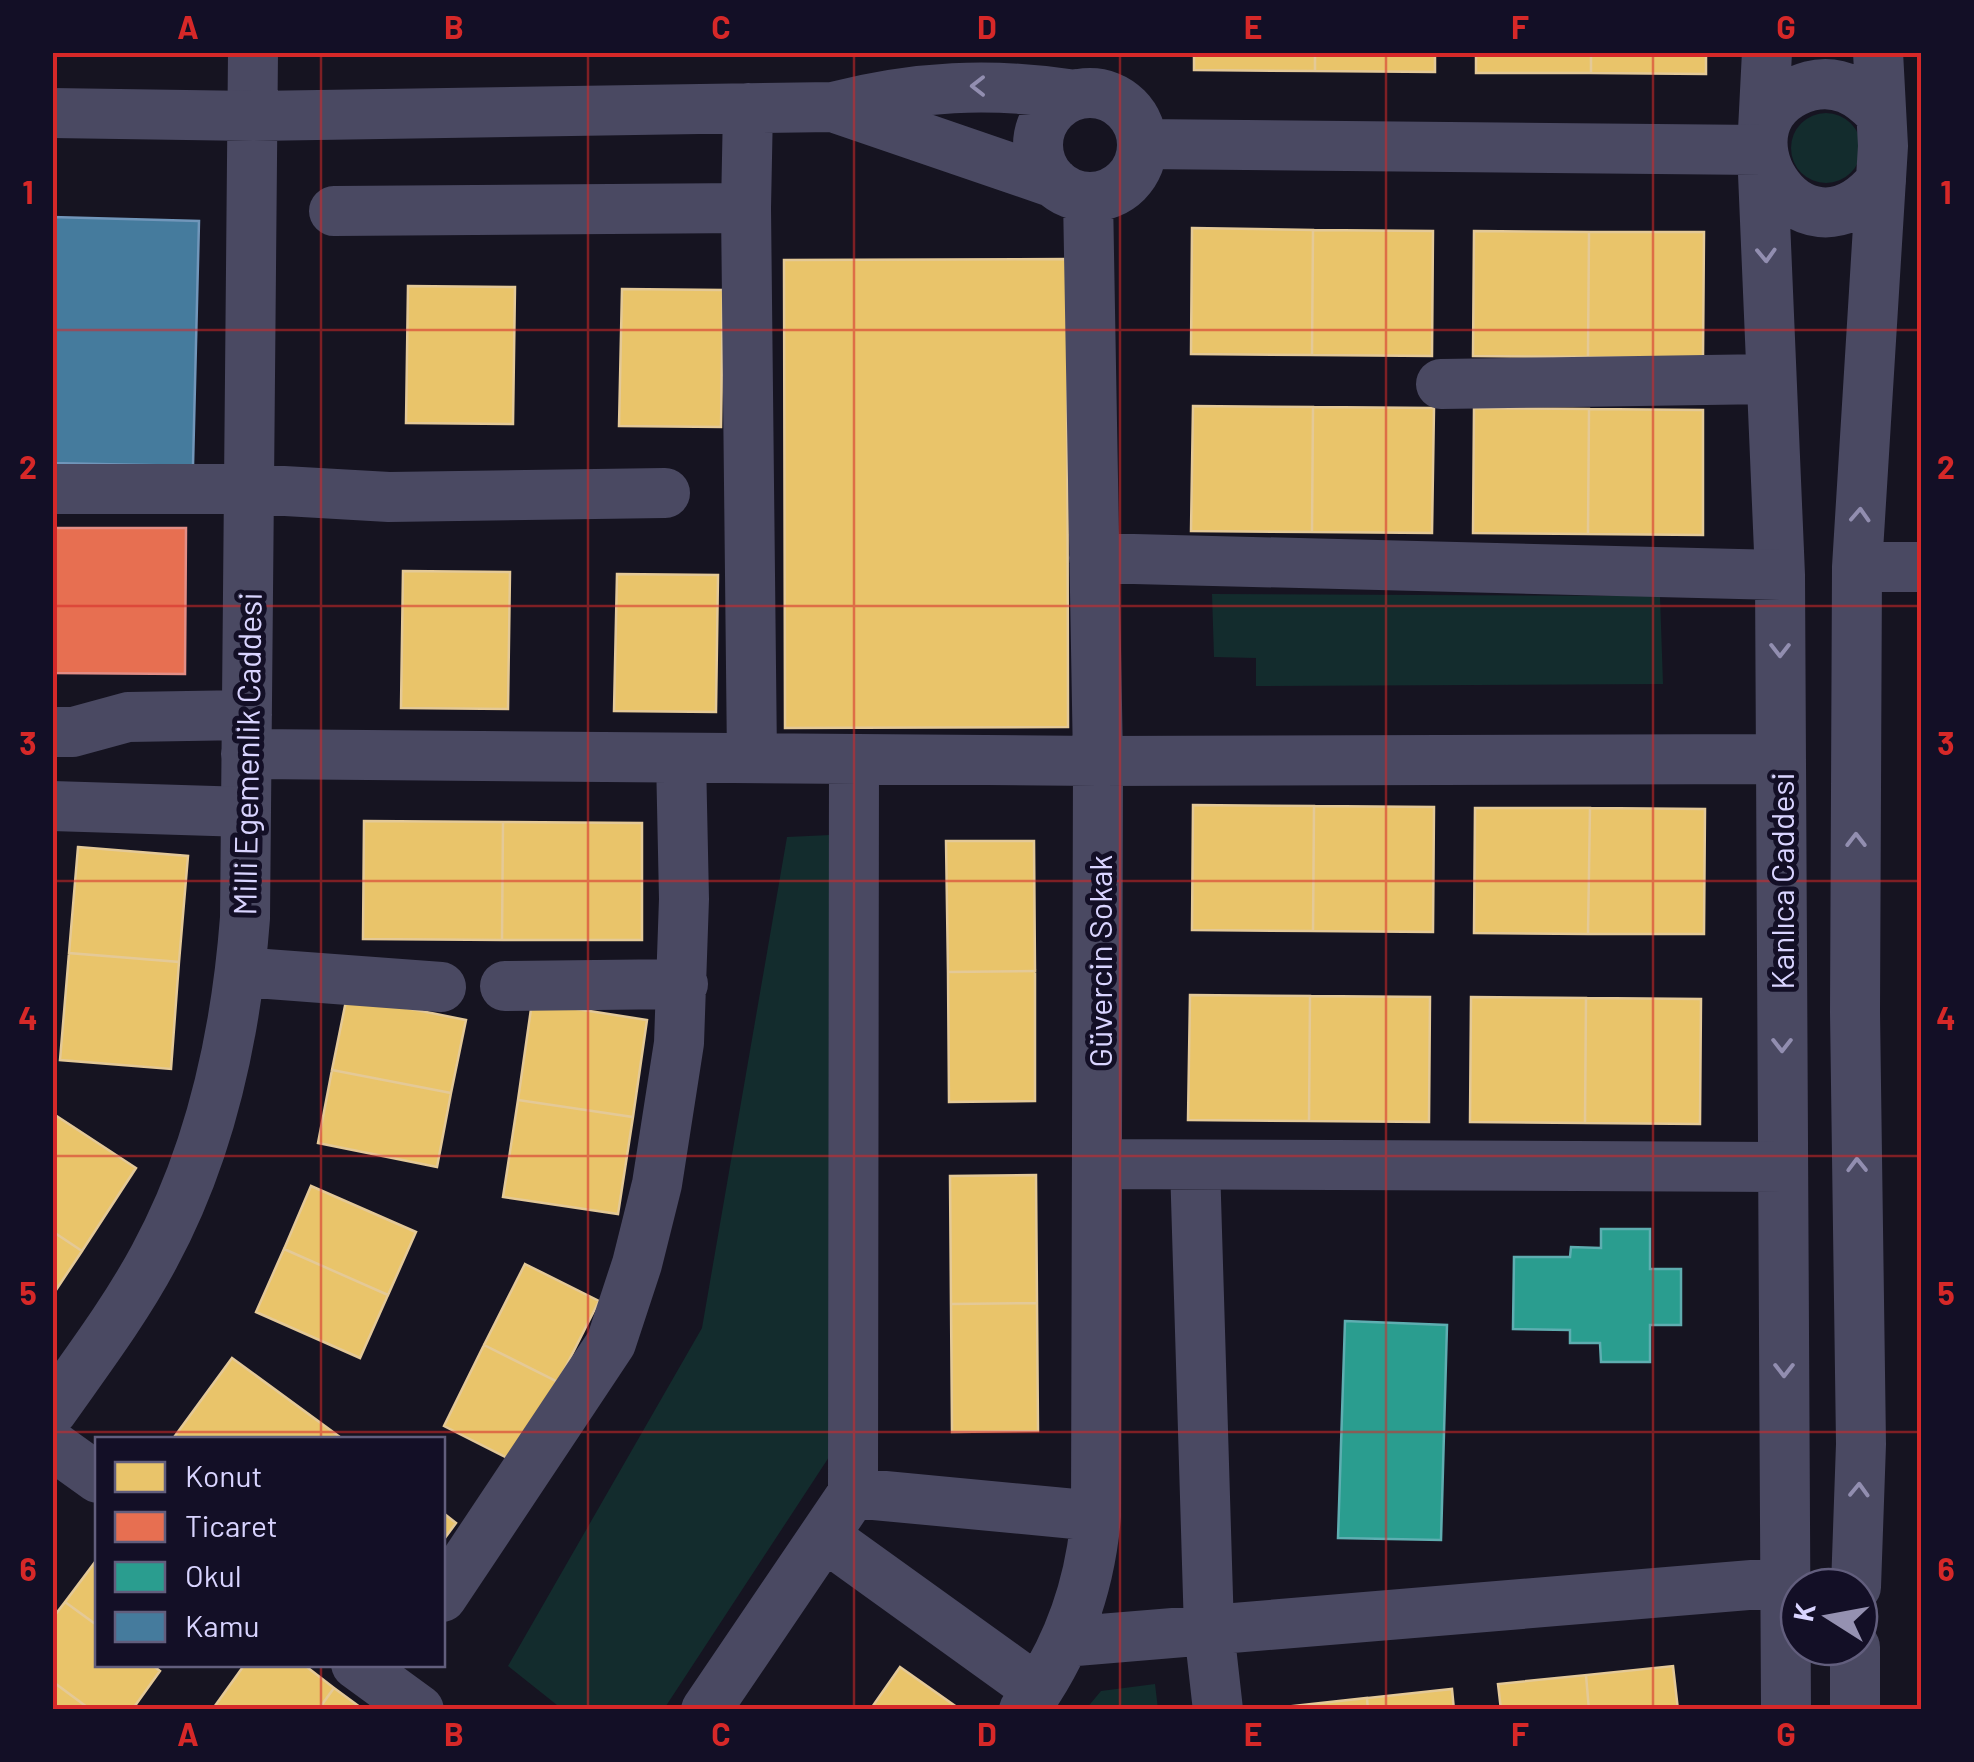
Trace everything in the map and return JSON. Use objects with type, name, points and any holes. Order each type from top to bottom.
[{"type":"street","name":"Milli Egemenlik Caddesi","points":[[52,1411],[121,1313],[155,1255],[183,1195],[222,1080],[241,972],[253,52]]},
{"type":"street","name":"Kanlıca Caddesi","points":[[1767,52],[1762,150],[1780,575],[1786,1567]]},
{"type":"street","points":[[1857,1567],[1860,1444],[1855,1012],[1857,567],[1891,146],[1878,52]]},
{"type":"street","points":[[52,112],[253,116],[833,106],[940,87],[1015,87],[1087,80],[1126,106],[1137,121],[1142,144],[1134,173],[1106,195],[1071,190],[833,106]]},
{"type":"street","points":[[1071,190],[1044,169],[1039,133],[1046,116],[1087,80]]},
{"type":"street","points":[[1833,84],[1851,89],[1891,146],[1854,206],[1837,211],[1801,207],[1785,198],[1765,168],[1762,150],[1764,132],[1782,101],[1798,90],[1833,84]]},
{"type":"street","points":[[748,108],[752,758]]},
{"type":"street","points":[[1142,144],[1762,150]]},
{"type":"street","name":"Güvercin Sokak","points":[[1031,1700],[1064,1642],[1084,1590],[1096,1516],[1098,761],[1094,558],[1071,190]]},
{"type":"street","points":[[334,211],[746,208]]},
{"type":"street","points":[[1441,384],[1772,379]]},
{"type":"street","points":[[52,489],[249,489],[389,496],[665,493]]},
{"type":"street","points":[[1094,558],[1780,575]]},
{"type":"street","points":[[1857,567],[1922,567]]},
{"type":"street","points":[[52,732],[73,732],[128,718],[247,734],[681,758],[1781,759]]},
{"type":"street","points":[[445,1592],[611,1342],[637,1264],[670,1114],[683,984],[681,758]]},
{"type":"street","points":[[706,1710],[853,1492],[854,759]]},
{"type":"street","points":[[52,806],[246,812]]},
{"type":"street","points":[[241,972],[440,987]]},
{"type":"street","points":[[505,986],[683,984]]},
{"type":"street","points":[[1099,1164],[1783,1167]]},
{"type":"street","points":[[1195,1165],[1208,1630],[1218,1710]]},
{"type":"street","points":[[52,1446],[95,1476]]},
{"type":"street","points":[[853,1492],[1096,1516]]},
{"type":"street","points":[[824,1536],[1031,1700]]},
{"type":"street","points":[[1064,1642],[1779,1583]]},
{"type":"street","name":"Kanlıca Caddesi","points":[[1786,1667],[1786,1710]]},
{"type":"street","points":[[1855,1667],[1855,1710]]},
{"type":"green space","points":[[1826,113],[1840,115],[1851,123],[1859,134],[1859,162],[1851,173],[1840,181],[1826,183],[1812,181],[1801,173],[1793,162],[1791,148],[1793,134],[1801,123],[1812,115]]},
{"type":"green space","points":[[1212,594],[1660,596],[1663,684],[1256,686],[1256,658],[1214,657]]},
{"type":"green space","points":[[830,835],[831,1454],[664,1709],[562,1709],[508,1666],[702,1328],[787,837]]},
{"type":"green space","points":[[1155,1684],[1158,1709],[1086,1709],[1101,1691]]},
{"type":"building: Konut","points":[[1194,52],[1315,52],[1315,71],[1194,70]]},
{"type":"building: Konut","points":[[1315,52],[1435,52],[1435,72],[1315,71]]},
{"type":"building: Konut","points":[[1476,52],[1591,52],[1591,73],[1476,73]]},
{"type":"building: Konut","points":[[1591,52],[1706,52],[1706,74],[1591,73]]},
{"type":"building: Konut","points":[[1192,228],[1313,230],[1312,355],[1191,354]]},
{"type":"building: Konut","points":[[1313,230],[1433,231],[1432,356],[1312,355]]},
{"type":"building: Konut","points":[[1474,231],[1589,232],[1588,357],[1473,356]]},
{"type":"building: Konut","points":[[1589,232],[1704,232],[1703,358],[1588,357]]},
{"type":"building: Konut","points":[[1067,259],[1068,727],[785,728],[784,260]]},
{"type":"building: Konut","points":[[408,286],[515,287],[513,424],[406,423]]},
{"type":"building: Konut","points":[[622,289],[723,290],[721,427],[619,426]]},
{"type":"building: Konut","points":[[1193,406],[1313,407],[1312,532],[1191,531]]},
{"type":"building: Konut","points":[[1313,407],[1434,408],[1432,533],[1312,532]]},
{"type":"building: Konut","points":[[1474,408],[1589,409],[1588,534],[1473,533]]},
{"type":"building: Konut","points":[[1589,409],[1703,410],[1703,535],[1588,534]]},
{"type":"building: Konut","points":[[403,571],[510,572],[508,709],[401,708]]},
{"type":"building: Konut","points":[[617,574],[718,575],[716,712],[614,711]]},
{"type":"building: Konut","points":[[1193,805],[1314,806],[1313,931],[1192,930]]},
{"type":"building: Konut","points":[[1314,806],[1434,807],[1433,932],[1313,931]]},
{"type":"building: Konut","points":[[1475,808],[1590,808],[1588,934],[1474,933]]},
{"type":"building: Konut","points":[[1590,808],[1705,809],[1704,934],[1588,934]]},
{"type":"building: Konut","points":[[364,821],[503,822],[502,940],[363,939]]},
{"type":"building: Konut","points":[[503,822],[642,823],[642,940],[502,940]]},
{"type":"building: Konut","points":[[946,841],[1034,841],[1035,971],[948,972]]},
{"type":"building: Konut","points":[[78,847],[188,856],[179,962],[69,953]]},
{"type":"building: Konut","points":[[69,953],[179,962],[171,1069],[60,1060]]},
{"type":"building: Konut","points":[[1035,971],[1035,1101],[949,1102],[948,972]]},
{"type":"building: Konut","points":[[1190,995],[1310,996],[1309,1121],[1188,1120]]},
{"type":"building: Konut","points":[[347,996],[466,1020],[451,1093],[332,1070]]},
{"type":"building: Konut","points":[[1310,996],[1430,997],[1429,1122],[1309,1121]]},
{"type":"building: Konut","points":[[1471,997],[1586,998],[1585,1123],[1470,1122]]},
{"type":"building: Konut","points":[[1586,998],[1701,999],[1700,1124],[1585,1123]]},
{"type":"building: Konut","points":[[532,1002],[647,1020],[633,1117],[518,1100]]},
{"type":"building: Konut","points":[[332,1070],[451,1093],[437,1167],[318,1143]]},
{"type":"building: Konut","points":[[518,1100],[633,1117],[618,1214],[503,1197]]},
{"type":"building: Konut","points":[[52,1113],[136,1168],[82,1251],[52,1231]]},
{"type":"building: Konut","points":[[1036,1175],[1037,1303],[951,1304],[950,1176]]},
{"type":"building: Konut","points":[[311,1186],[416,1232],[388,1295],[284,1249]]},
{"type":"building: Konut","points":[[52,1231],[82,1251],[52,1296]]},
{"type":"building: Konut","points":[[284,1249],[388,1295],[360,1358],[256,1312]]},
{"type":"building: Konut","points":[[525,1264],[599,1301],[558,1382],[484,1345]]},
{"type":"building: Konut","points":[[1037,1303],[1038,1431],[952,1432],[951,1304]]},
{"type":"building: Konut","points":[[484,1345],[558,1382],[517,1463],[444,1426]]},
{"type":"building: Konut","points":[[232,1358],[340,1437],[174,1437]]},
{"type":"building: Konut","points":[[445,1514],[456,1523],[445,1538]]},
{"type":"building: Konut","points":[[95,1562],[95,1624],[65,1602]]},
{"type":"building: Konut","points":[[65,1602],[95,1624],[95,1667],[155,1667],[160,1671],[132,1710],[91,1710],[52,1681],[52,1619]]},
{"type":"building: Konut","points":[[1673,1666],[1678,1710],[1589,1710],[1586,1675]]},
{"type":"building: Konut","points":[[243,1667],[307,1667],[334,1688],[318,1710],[212,1710]]},
{"type":"building: Konut","points":[[900,1667],[961,1710],[870,1710]]},
{"type":"building: Konut","points":[[1586,1675],[1589,1710],[1501,1710],[1498,1684]]},
{"type":"building: Konut","points":[[52,1681],[91,1710],[52,1710]]},
{"type":"building: Konut","points":[[334,1688],[364,1710],[318,1710]]},
{"type":"building: Konut","points":[[1452,1689],[1454,1710],[1368,1710],[1367,1698]]},
{"type":"building: Konut","points":[[1367,1698],[1368,1710],[1283,1710],[1283,1707]]},
{"type":"building: Ticaret","points":[[52,528],[186,528],[185,674],[52,673]]},
{"type":"building: Okul","points":[[1601,1229],[1650,1229],[1650,1269],[1681,1269],[1681,1325],[1650,1325],[1650,1362],[1601,1362],[1600,1343],[1570,1343],[1570,1330],[1513,1329],[1514,1257],[1570,1257],[1571,1247],[1601,1248]]},
{"type":"building: Okul","points":[[1345,1321],[1447,1325],[1441,1540],[1338,1538]]},
{"type":"building: Kamu","points":[[52,217],[199,221],[193,466],[52,463]]}]
